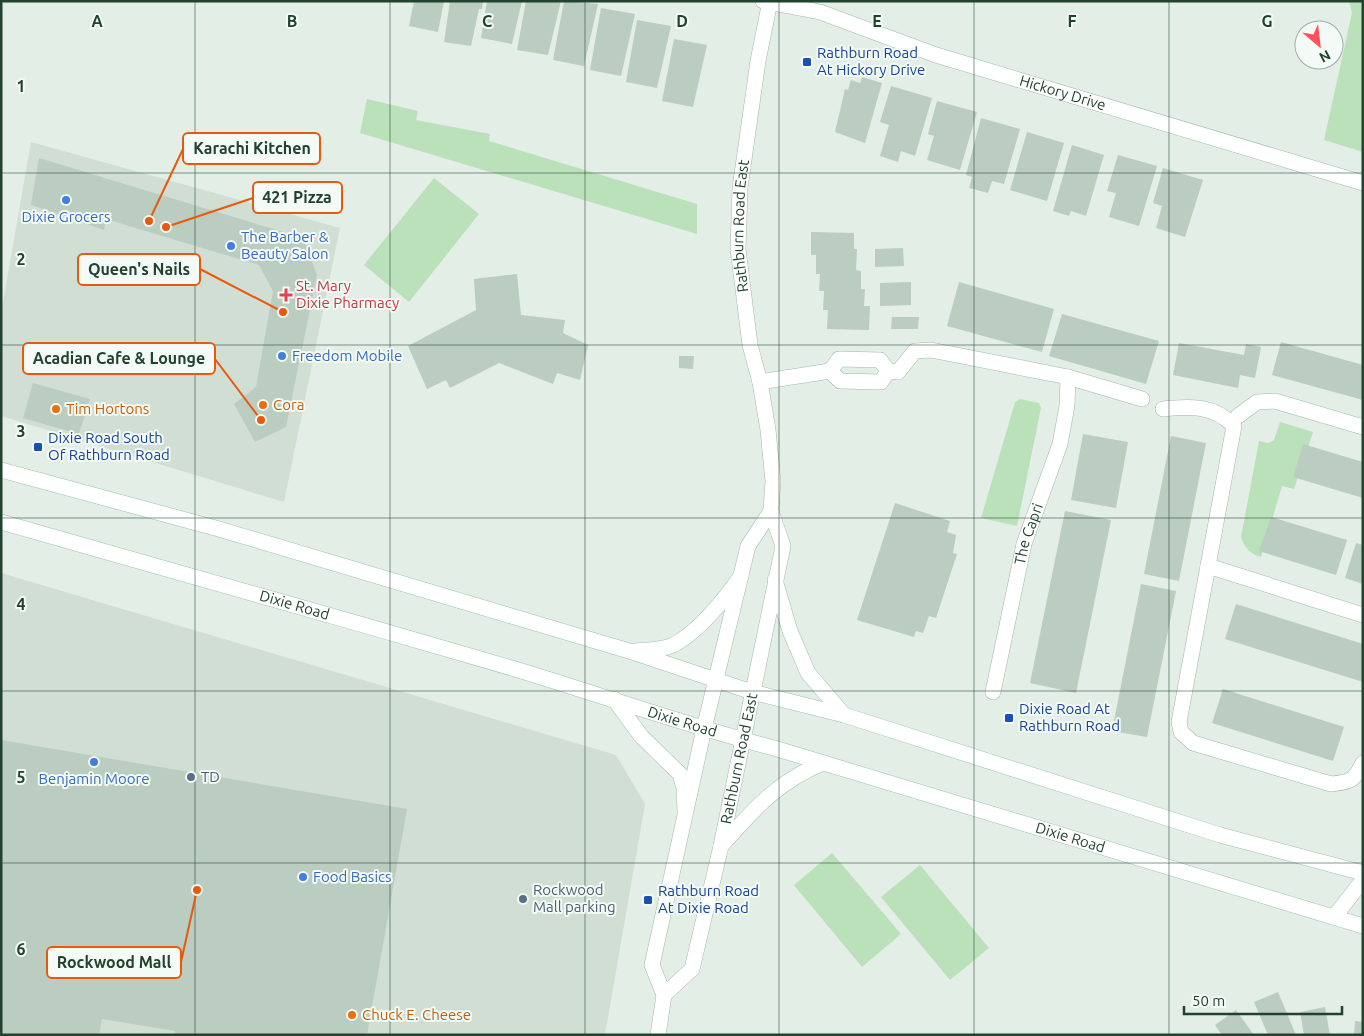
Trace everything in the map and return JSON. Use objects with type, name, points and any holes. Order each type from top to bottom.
[{"type":"street","name":"Hickory Drive","points":[[767,2],[820,12],[936,55],[1363,183]]},
{"type":"street","name":"Rathburn Road East","points":[[664,996],[692,969],[721,846],[782,546],[771,511],[773,481],[760,382],[747,328],[738,249],[740,188],[767,2]]},
{"type":"street","points":[[760,382],[830,371],[839,360],[856,358],[880,360],[888,371],[898,372],[915,351],[931,350],[1068,377],[1142,399]]},
{"type":"street","points":[[830,371],[840,381],[870,382],[880,382],[888,371]]},
{"type":"street","name":"The Capri","points":[[994,692],[1024,544],[1060,444],[1067,406],[1068,377]]},
{"type":"street","points":[[1238,416],[1256,402],[1275,401],[1363,427]]},
{"type":"street","points":[[1163,409],[1198,406],[1226,418],[1234,426],[1179,722],[1181,732],[1193,743],[1331,784],[1348,782],[1356,776],[1363,763]]},
{"type":"street","points":[[1,470],[219,529],[629,651],[752,692],[844,715],[1220,835],[1363,873]]},
{"type":"street","name":"Rathburn Road East","points":[[658,1035],[664,996],[652,965],[715,680],[748,546],[771,511]]},
{"type":"street","name":"Dixie Road","points":[[1,522],[287,602],[614,699],[704,729],[823,763],[1237,890],[1363,926]]},
{"type":"street","points":[[1208,566],[1363,615]]},
{"type":"street","points":[[629,651],[663,648],[674,644],[710,615],[741,576]]},
{"type":"street","points":[[775,580],[790,631],[808,673],[844,715]]},
{"type":"street","points":[[614,699],[642,736],[680,774],[684,788],[685,812]]},
{"type":"street","points":[[721,846],[779,786],[800,772],[823,763]]},
{"type":"street","points":[[1334,917],[1363,880]]},
{"type":"shaded area","points":[[31,142],[340,228],[284,502],[1,416],[1,314]]},
{"type":"shaded area","points":[[1,573],[616,755],[645,804],[605,1035],[1,1035]]},
{"type":"green space","points":[[1349,1],[1363,1],[1363,152],[1324,140],[1339,70],[1344,70],[1344,49],[1352,13]]},
{"type":"green space","points":[[367,99],[418,111],[416,120],[490,134],[489,141],[697,204],[697,234],[360,133]]},
{"type":"green space","points":[[434,178],[479,214],[409,302],[364,265]]},
{"type":"green space","points":[[1020,399],[1039,403],[1041,408],[1017,526],[981,518],[1015,402]]},
{"type":"green space","points":[[1280,422],[1313,432],[1294,489],[1282,486],[1261,557],[1248,550],[1241,537],[1259,441],[1268,443],[1274,440]]},
{"type":"green space","points":[[832,853],[901,934],[862,967],[794,885]]},
{"type":"green space","points":[[920,865],[989,948],[950,980],[881,897]]},
{"type":"building","points":[[414,1],[444,1],[438,32],[409,26]]},
{"type":"building","points":[[450,1],[483,1],[482,9],[479,9],[471,46],[444,42]]},
{"type":"building","points":[[487,1],[522,1],[512,44],[481,38]]},
{"type":"building","points":[[526,1],[561,1],[548,55],[517,50]]},
{"type":"building","points":[[564,1],[598,4],[584,66],[553,60]]},
{"type":"building","points":[[601,8],[635,14],[621,76],[590,70]]},
{"type":"building","points":[[637,20],[671,26],[657,88],[626,82]]},
{"type":"building","points":[[674,39],[707,45],[693,107],[662,101]]},
{"type":"building","points":[[862,77],[882,83],[865,143],[835,132],[845,89],[848,90],[851,80],[860,83]]},
{"type":"building","points":[[891,86],[932,98],[915,156],[901,151],[898,162],[880,156],[889,125],[880,122]]},
{"type":"building","points":[[937,101],[977,112],[960,170],[927,160],[934,136],[928,134]]},
{"type":"building","points":[[981,118],[1020,129],[1004,184],[992,181],[988,193],[969,188],[972,177],[966,175]]},
{"type":"building","points":[[1027,132],[1064,143],[1047,201],[1010,190]]},
{"type":"building","points":[[1072,145],[1104,155],[1086,216],[1071,211],[1069,216],[1053,211]]},
{"type":"building","points":[[1118,155],[1157,166],[1139,226],[1109,217],[1116,193],[1107,191]]},
{"type":"building","points":[[39,158],[303,238],[317,275],[286,427],[255,442],[234,404],[256,387],[273,291],[259,265],[106,219],[104,230],[31,205]]},
{"type":"building","points":[[1163,168],[1203,180],[1185,237],[1156,228],[1162,206],[1153,203]]},
{"type":"building","points":[[811,232],[854,233],[854,249],[857,249],[856,270],[861,271],[861,289],[865,289],[864,306],[870,306],[869,330],[827,329],[828,310],[823,310],[824,291],[819,291],[820,274],[816,274],[816,255],[811,255]]},
{"type":"building","points":[[903,248],[904,266],[875,267],[875,249]]},
{"type":"building","points":[[517,274],[521,315],[565,320],[563,333],[588,345],[580,380],[557,373],[553,384],[499,363],[450,388],[446,380],[427,389],[408,346],[476,310],[474,279]]},
{"type":"building","points":[[911,282],[911,305],[880,306],[880,283]]},
{"type":"building","points":[[959,282],[1054,309],[1042,352],[947,326]]},
{"type":"building","points":[[1062,314],[1159,341],[1146,384],[1049,356]]},
{"type":"building","points":[[892,317],[919,317],[918,329],[891,329]]},
{"type":"building","points":[[1281,342],[1363,365],[1363,400],[1272,375]]},
{"type":"building","points":[[1179,343],[1244,355],[1246,344],[1261,347],[1255,378],[1240,375],[1238,388],[1173,375]]},
{"type":"building","points":[[679,356],[694,356],[693,369],[679,368]]},
{"type":"building","name":"Tim Hortons","points":[[33,383],[90,399],[79,434],[23,418]]},
{"type":"building","points":[[1083,434],[1128,442],[1116,508],[1071,500]]},
{"type":"building","points":[[1171,436],[1206,443],[1179,581],[1144,574]]},
{"type":"building","points":[[1303,444],[1363,462],[1363,498],[1293,477]]},
{"type":"building","points":[[895,503],[950,521],[947,532],[956,535],[953,553],[957,554],[936,618],[929,616],[923,633],[916,631],[914,637],[857,620]]},
{"type":"building","points":[[1065,511],[1111,520],[1076,693],[1030,683]]},
{"type":"building","points":[[1271,517],[1347,540],[1336,575],[1259,551]]},
{"type":"building","points":[[1356,543],[1363,545],[1363,584],[1345,578]]},
{"type":"building","points":[[1141,584],[1176,591],[1147,737],[1112,731]]},
{"type":"building","points":[[1236,604],[1363,644],[1363,682],[1225,639]]},
{"type":"building","points":[[1223,689],[1344,727],[1333,761],[1212,723]]},
{"type":"building","points":[[1,740],[407,809],[367,1035],[174,1035],[175,1031],[102,1019],[99,1035],[1,1035]]},
{"type":"building","points":[[1278,992],[1296,1035],[1268,1035],[1254,1002]]},
{"type":"building","points":[[1325,1007],[1330,1035],[1304,1035],[1300,1012]]},
{"type":"building","points":[[1236,1010],[1254,1035],[1222,1035],[1215,1025]]},
{"type":"building","points":[[1355,1021],[1363,1022],[1363,1035],[1354,1035]]},
{"type":"place","name":"Rathburn Road At Hickory Drive","points":[[807,62]]},
{"type":"place","name":"Dixie Grocers","points":[[66,200]]},
{"type":"place","name":"Karachi Kitchen","points":[[149,221]]},
{"type":"place","name":"421 Pizza","points":[[166,227]]},
{"type":"place","name":"The Barber & Beauty Salon","points":[[231,246]]},
{"type":"place","name":"St. Mary Dixie Pharmacy","points":[[286,295]]},
{"type":"place","name":"Queen's Nails","points":[[283,312]]},
{"type":"place","name":"Freedom Mobile","points":[[282,356]]},
{"type":"place","name":"Cora","points":[[263,405]]},
{"type":"place","name":"Tim Hortons","points":[[56,409]]},
{"type":"place","name":"Acadian Cafe & Lounge","points":[[261,420]]},
{"type":"place","name":"Dixie Road South Of Rathburn Road","points":[[38,447]]},
{"type":"place","name":"Dixie Road At Rathburn Road","points":[[1009,718]]},
{"type":"place","name":"Benjamin Moore","points":[[94,762]]},
{"type":"place","name":"TD","points":[[191,777]]},
{"type":"place","name":"Food Basics","points":[[303,877]]},
{"type":"place","name":"Rockwood Mall","points":[[197,890]]},
{"type":"place","name":"Rockwood Mall parking","points":[[523,899]]},
{"type":"place","name":"Rathburn Road At Dixie Road","points":[[648,900]]},
{"type":"place","name":"Chuck E. Cheese","points":[[352,1015]]}]
